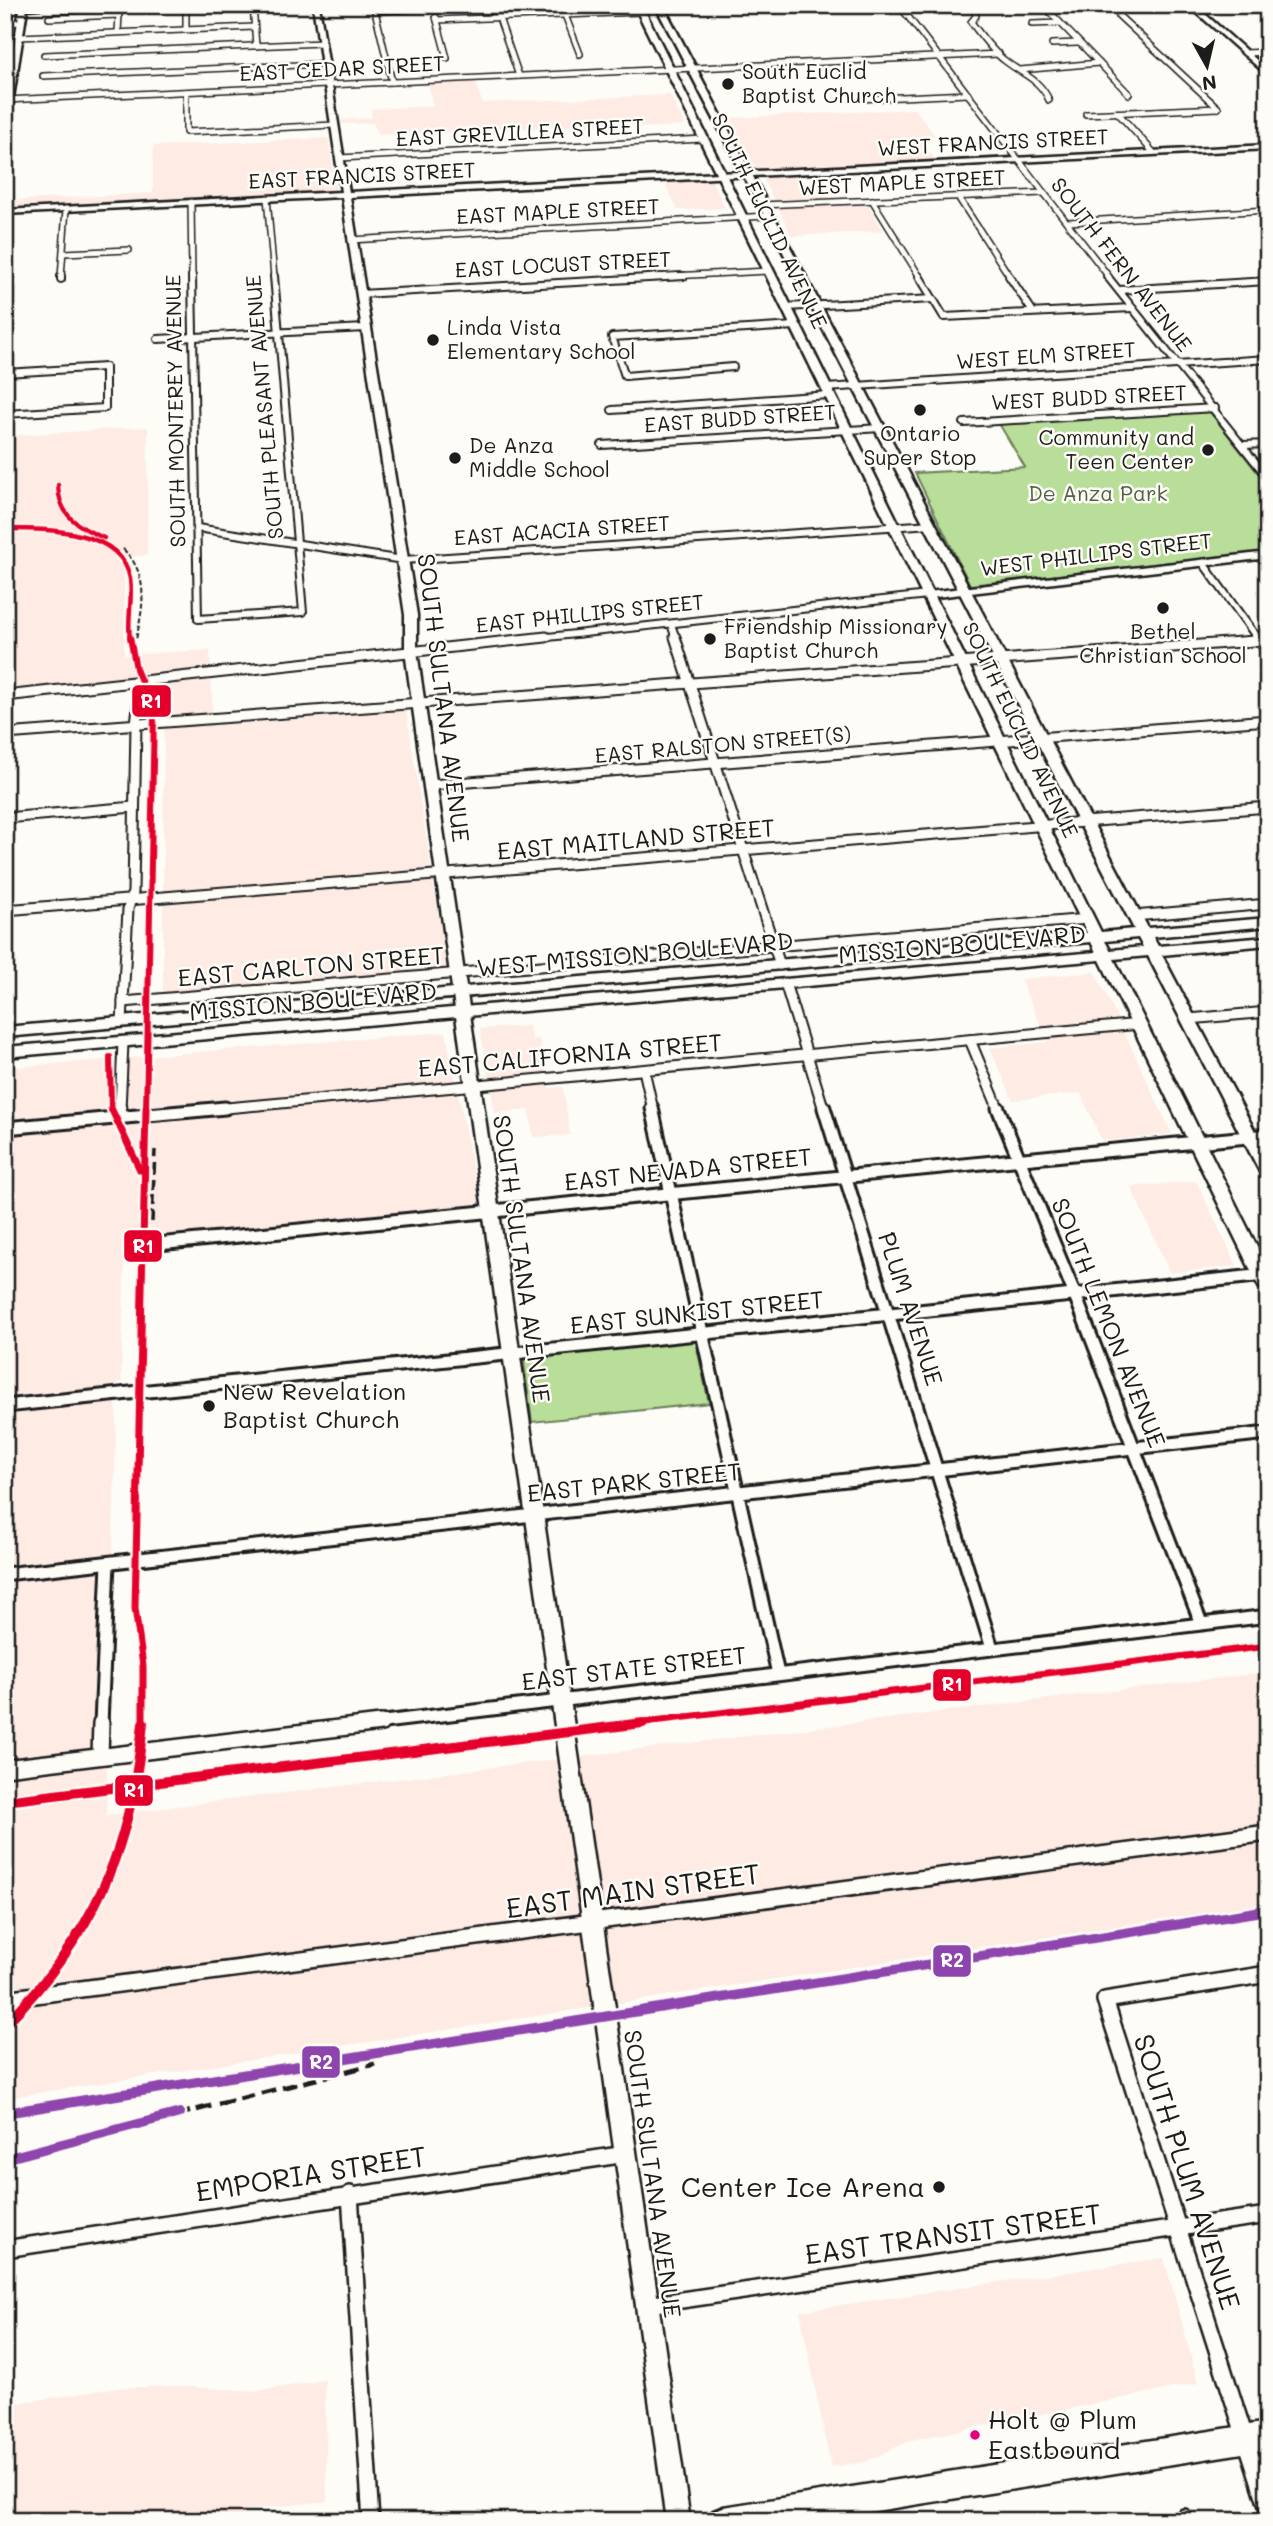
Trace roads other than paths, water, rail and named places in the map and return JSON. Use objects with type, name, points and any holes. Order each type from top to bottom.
[{"type":"main road","name":"SOUTH EUCLID AVENUE","points":[[659,5],[813,306],[836,340],[1268,1172]]},
{"type":"main road","name":"SOUTH EUCLID AVENUE","points":[[640,8],[675,69],[694,120],[720,175],[1266,1279]]},
{"type":"main road","points":[[647,24],[668,23]]},
{"type":"main road","points":[[694,120],[717,119]]},
{"type":"main road","name":"WEST MISSION BOULEVARD","points":[[5,1032],[1268,922]]},
{"type":"main road","points":[[1152,951],[1268,940]]},
{"type":"main road","name":"MISSION BOULEVARD","points":[[5,1052],[1152,951]]},
{"type":"main road","points":[[723,2521],[1257,2437]]},
{"type":"street","points":[[5,8],[72,5]]},
{"type":"street","points":[[186,5],[186,29]]},
{"type":"street","points":[[253,5],[256,46]]},
{"type":"street","name":"SOUTH SULTANA AVENUE","points":[[316,5],[411,615],[411,651],[678,2521]]},
{"type":"street","name":"SOUTH FERN AVENUE","points":[[899,5],[1132,308],[1215,408],[1268,478]]},
{"type":"street","points":[[972,5],[976,16],[971,22],[1009,64],[1033,75],[1049,100]]},
{"type":"street","points":[[1043,5],[1129,94]]},
{"type":"street","points":[[1086,114],[1218,108],[1119,16],[1117,5]]},
{"type":"street","points":[[1191,5],[1268,74]]},
{"type":"street","points":[[5,122],[10,62],[19,37],[24,6]]},
{"type":"street","points":[[392,82],[375,11],[433,7],[447,58]]},
{"type":"street","points":[[437,20],[565,15],[640,8]]},
{"type":"street","points":[[49,18],[119,15],[118,32]]},
{"type":"street","points":[[565,15],[580,54]]},
{"type":"street","points":[[499,18],[519,76]]},
{"type":"street","points":[[5,23],[21,22]]},
{"type":"street","points":[[1032,24],[1060,23]]},
{"type":"street","points":[[19,37],[254,27]]},
{"type":"street","points":[[44,55],[322,43]]},
{"type":"street","points":[[1052,44],[1078,43]]},
{"type":"street","points":[[120,73],[122,52]]},
{"type":"street","points":[[1245,54],[1268,52]]},
{"type":"street","name":"EAST CEDAR STREET","points":[[7,100],[999,54]]},
{"type":"street","points":[[875,61],[879,67]]},
{"type":"street","points":[[1020,70],[1099,63]]},
{"type":"street","points":[[43,76],[324,64]]},
{"type":"street","points":[[806,64],[810,70]]},
{"type":"street","points":[[186,92],[186,132],[334,125]]},
{"type":"street","points":[[857,99],[968,94]]},
{"type":"street","points":[[1118,113],[1153,152]]},
{"type":"street","name":"EAST GREVILLEA STREET","points":[[339,158],[703,139]]},
{"type":"street","name":"WEST FRANCIS STREET","points":[[720,175],[1268,147]]},
{"type":"street","name":"EAST FRANCIS STREET","points":[[5,212],[720,175]]},
{"type":"street","name":"WEST MAPLE STREET","points":[[761,205],[1044,192]]},
{"type":"street","points":[[958,197],[1033,312]]},
{"type":"street","name":"SOUTH PLEASANT AVENUE","points":[[267,198],[303,612]]},
{"type":"street","points":[[872,200],[944,317],[1132,308]]},
{"type":"street","name":"SOUTH MONTEREY AVENUE","points":[[191,202],[198,619],[303,612]]},
{"type":"street","points":[[61,279],[66,209]]},
{"type":"street","points":[[1068,222],[1268,211]]},
{"type":"street","name":"EAST MAPLE STREET","points":[[351,240],[767,216]]},
{"type":"street","points":[[64,253],[129,250]]},
{"type":"street","name":"EAST LOCUST STREET","points":[[360,294],[768,271]]},
{"type":"street","points":[[1119,290],[1268,281]]},
{"type":"street","points":[[786,307],[933,299]]},
{"type":"street","points":[[733,367],[625,376],[612,337],[796,326]]},
{"type":"street","points":[[158,339],[365,327]]},
{"type":"street","name":"WEST ELM STREET","points":[[612,410],[828,392],[859,386],[1268,359]]},
{"type":"street","points":[[5,373],[106,367],[104,408],[5,414]]},
{"type":"street","name":"WEST BUDD STREET","points":[[964,422],[1215,408]]},
{"type":"street","name":"EAST BUDD STREET","points":[[602,445],[881,428]]},
{"type":"street","points":[[1243,445],[1268,443]]},
{"type":"street","name":"EAST ACACIA STREET","points":[[197,528],[403,560],[932,524]]},
{"type":"street","name":"WEST PHILLIPS STREET","points":[[929,595],[1268,555]]},
{"type":"street","points":[[1203,563],[1264,641],[1268,653]]},
{"type":"street","name":"EAST PHILLIPS STREET","points":[[5,696],[929,595]]},
{"type":"street","points":[[671,624],[777,946],[780,965]]},
{"type":"street","points":[[5,734],[1264,641]]},
{"type":"street","points":[[122,1022],[130,900],[136,724],[141,680]]},
{"type":"street","name":"EAST RALSTON STREET(S)","points":[[430,785],[1268,720]]},
{"type":"street","points":[[5,818],[134,807]]},
{"type":"street","name":"EAST MAITLAND STREET","points":[[5,910],[1268,807]]},
{"type":"street","points":[[1135,916],[1268,904]]},
{"type":"street","name":"EAST CARLTON STREET","points":[[123,1003],[1088,919]]},
{"type":"street","name":"PLUM AVENUE","points":[[785,984],[939,1470],[992,1648]]},
{"type":"street","points":[[1189,1020],[1268,1012]]},
{"type":"street","name":"EAST CALIFORNIA STREET","points":[[5,1128],[1140,1024]]},
{"type":"street","name":"SOUTH LEMON AVENUE","points":[[970,1040],[1075,1295],[1201,1623]]},
{"type":"street","points":[[121,1118],[123,1042]]},
{"type":"street","points":[[644,1070],[778,1674]]},
{"type":"street","name":"EAST NEVADA STREET","points":[[158,1244],[1268,1135]]},
{"type":"street","name":"EAST SUNKIST STREET","points":[[5,1406],[1075,1295],[1266,1279]]},
{"type":"street","name":"EAST PARK STREET","points":[[5,1574],[1268,1433]]},
{"type":"street","points":[[100,1756],[108,1563]]},
{"type":"street","name":"EAST STATE STREET","points":[[5,1768],[1268,1616]]},
{"type":"street","name":"EAST MAIN STREET","points":[[5,1999],[1268,1833]]},
{"type":"street","name":"SOUTH PLUM AVENUE","points":[[1268,1974],[1105,2000],[1178,2228],[1257,2437],[1268,2509]]},
{"type":"street","name":"EMPORIA STREET","points":[[5,2249],[350,2194],[626,2154]]},
{"type":"street","points":[[350,2194],[371,2521]]},
{"type":"street","name":"EAST TRANSIT STREET","points":[[647,2305],[1268,2215]]},
{"type":"railway","points":[[58,485],[60,501],[66,514],[91,532]]},
{"type":"railway","points":[[5,529],[60,531],[97,541],[113,550],[124,562],[130,579],[130,639]]},
{"type":"railway","points":[[123,549],[141,580],[141,615],[136,639]]},
{"type":"railway","points":[[130,637],[136,669],[154,713],[146,1110]]},
{"type":"railway","points":[[110,1057],[111,1110]]},
{"type":"railway","points":[[111,1108],[140,1169]]},
{"type":"railway","points":[[143,1723],[143,1666],[135,1608],[146,1108]]},
{"type":"railway","points":[[152,1222],[155,1150]]},
{"type":"railway","points":[[5,2025],[63,1957],[103,1888],[129,1811],[143,1723]]},
{"type":"railway","points":[[5,2113],[1268,1910]]},
{"type":"railway","points":[[5,2159],[375,2064]]},
{"type":"place","name":"South Euclid Baptist Church","points":[[728,84]]},
{"type":"place","name":"Linda Vista Elementary School","points":[[433,340]]},
{"type":"place","name":"Ontario Super Stop","points":[[920,410]]},
{"type":"place","name":"Community and Teen Center","points":[[1208,450]]},
{"type":"place","name":"De Anza Middle School","points":[[455,458]]},
{"type":"place","name":"Bethel Christian School","points":[[1163,608]]},
{"type":"place","name":"Friendship Missionary Baptist Church","points":[[710,639]]},
{"type":"place","name":"New Revelation Baptist Church","points":[[209,1406]]},
{"type":"place","name":"Center Ice Arena","points":[[939,2187]]},
{"type":"place","name":"Holt @ Plum Eastbound","points":[[975,2435]]},
{"type":"park label","name":"De Anza Park","points":[[1098,494]]}]
